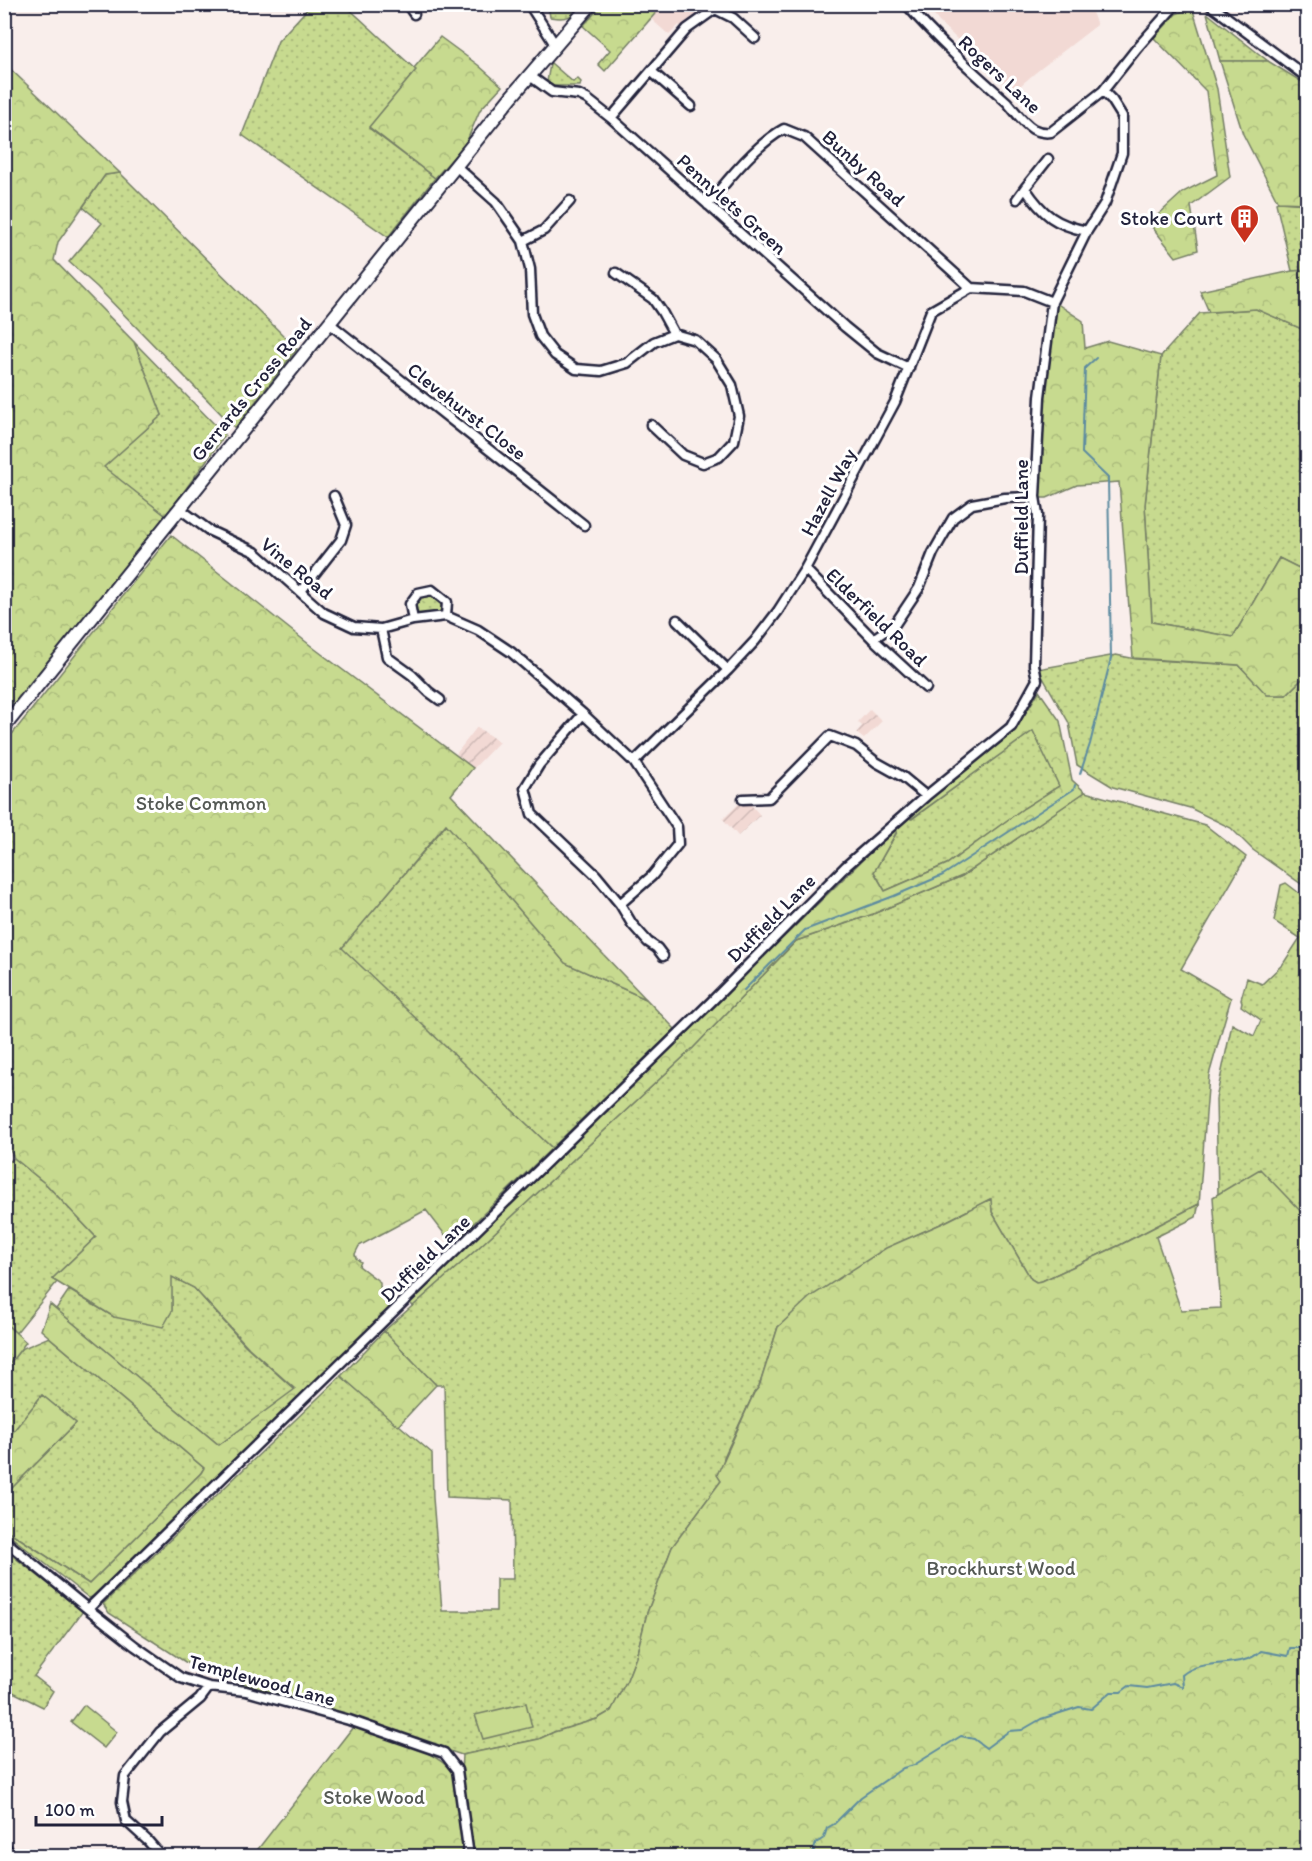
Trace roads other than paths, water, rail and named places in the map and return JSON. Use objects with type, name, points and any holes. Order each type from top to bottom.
[{"type":"main road","name":"Gerrards Cross Road","points":[[4,727],[329,323],[591,4]]},
{"type":"street","points":[[407,4],[414,14]]},
{"type":"street","points":[[529,4],[556,46]]},
{"type":"street","name":"Rogers Lane","points":[[906,4],[958,58],[1035,129],[1043,132],[1051,132],[1103,91],[1176,4]]},
{"type":"street","points":[[1209,4],[1308,78]]},
{"type":"street","points":[[611,118],[687,29],[715,9],[733,18],[755,39]]},
{"type":"street","points":[[652,72],[691,106]]},
{"type":"street","name":"Pennylets Green","points":[[530,76],[552,92],[579,95],[587,99],[877,353],[909,368]]},
{"type":"street","name":"Duffield Lane","points":[[88,1609],[703,1010],[844,867],[1011,727],[1037,680],[1034,665],[1038,515],[1035,497],[1040,397],[1052,302],[1087,231],[1105,203],[1122,153],[1122,116],[1113,100],[1103,91]]},
{"type":"street","name":"Bunby Road","points":[[708,206],[721,187],[769,137],[784,129],[804,137],[971,288]]},
{"type":"street","points":[[1017,199],[1048,159]]},
{"type":"street","points":[[456,167],[496,202],[523,241],[530,269],[532,314],[540,336],[555,355],[576,369],[602,371],[627,363],[654,342],[674,334],[695,340],[716,359],[732,385],[739,416],[734,441],[719,457],[703,463],[683,455],[651,425]]},
{"type":"street","points":[[1025,188],[1053,220],[1070,228],[1087,231]]},
{"type":"street","points":[[523,241],[544,230],[570,201]]},
{"type":"street","points":[[616,273],[653,299],[674,334]]},
{"type":"street","points":[[971,288],[1024,291],[1052,302]]},
{"type":"street","name":"Hazell Way","points":[[634,762],[728,670],[755,641],[778,611],[805,569],[895,402],[931,311],[971,288]]},
{"type":"street","name":"Clevehurst Close","points":[[329,323],[584,525]]},
{"type":"street","points":[[301,591],[341,540],[346,525],[334,496]]},
{"type":"street","points":[[873,639],[895,624],[919,588],[933,554],[953,518],[972,504],[1005,498],[1035,497]]},
{"type":"street","name":"Vine Road","points":[[180,509],[210,531],[255,552],[324,613],[354,627],[381,629],[446,616]]},
{"type":"street","name":"Elderfield Road","points":[[805,569],[873,639],[926,688]]},
{"type":"street","points":[[413,621],[410,604],[418,593],[432,590],[447,602],[446,616],[478,630],[511,652],[634,762],[677,827],[678,844],[652,876],[620,904]]},
{"type":"street","points":[[677,620],[728,670]]},
{"type":"street","points":[[381,629],[387,657],[440,700]]},
{"type":"street","points":[[583,714],[539,765],[525,788],[532,814],[596,874],[620,904],[632,924],[663,956]]},
{"type":"street","points":[[743,799],[769,798],[830,736],[856,746],[876,762],[903,777],[926,796]]},
{"type":"street","name":"Templewood Lane","points":[[4,1540],[135,1646],[181,1678],[209,1687],[246,1691],[349,1720],[444,1754],[457,1770],[468,1857]]},
{"type":"street","points":[[161,1857],[148,1841],[126,1821],[122,1802],[125,1776],[160,1732],[200,1699],[209,1687]]},
{"type":"street","points":[[4,1844],[11,1857]]},
{"type":"waterway","points":[[1080,774],[1090,744],[1111,658],[1108,478],[1082,453],[1085,368],[1096,358]]},
{"type":"waterway","points":[[744,990],[805,930],[943,875],[1074,789],[1075,785]]},
{"type":"waterway","points":[[812,1856],[816,1843],[824,1838],[827,1828],[861,1797],[903,1768],[914,1765],[961,1736],[974,1739],[986,1748],[1009,1731],[1022,1730],[1041,1719],[1079,1707],[1091,1709],[1111,1692],[1121,1692],[1129,1686],[1147,1688],[1173,1683],[1183,1687],[1182,1675],[1191,1669],[1211,1664],[1243,1661],[1261,1651],[1288,1656],[1290,1648],[1308,1648]]},
{"type":"place","name":"Stoke Court","points":[[1244,244]]},
{"type":"park label","name":"Stoke Common","points":[[201,803]]},
{"type":"park label","name":"Brockhurst Wood","points":[[1001,1568]]},
{"type":"park label","name":"Stoke Wood","points":[[374,1797]]}]
